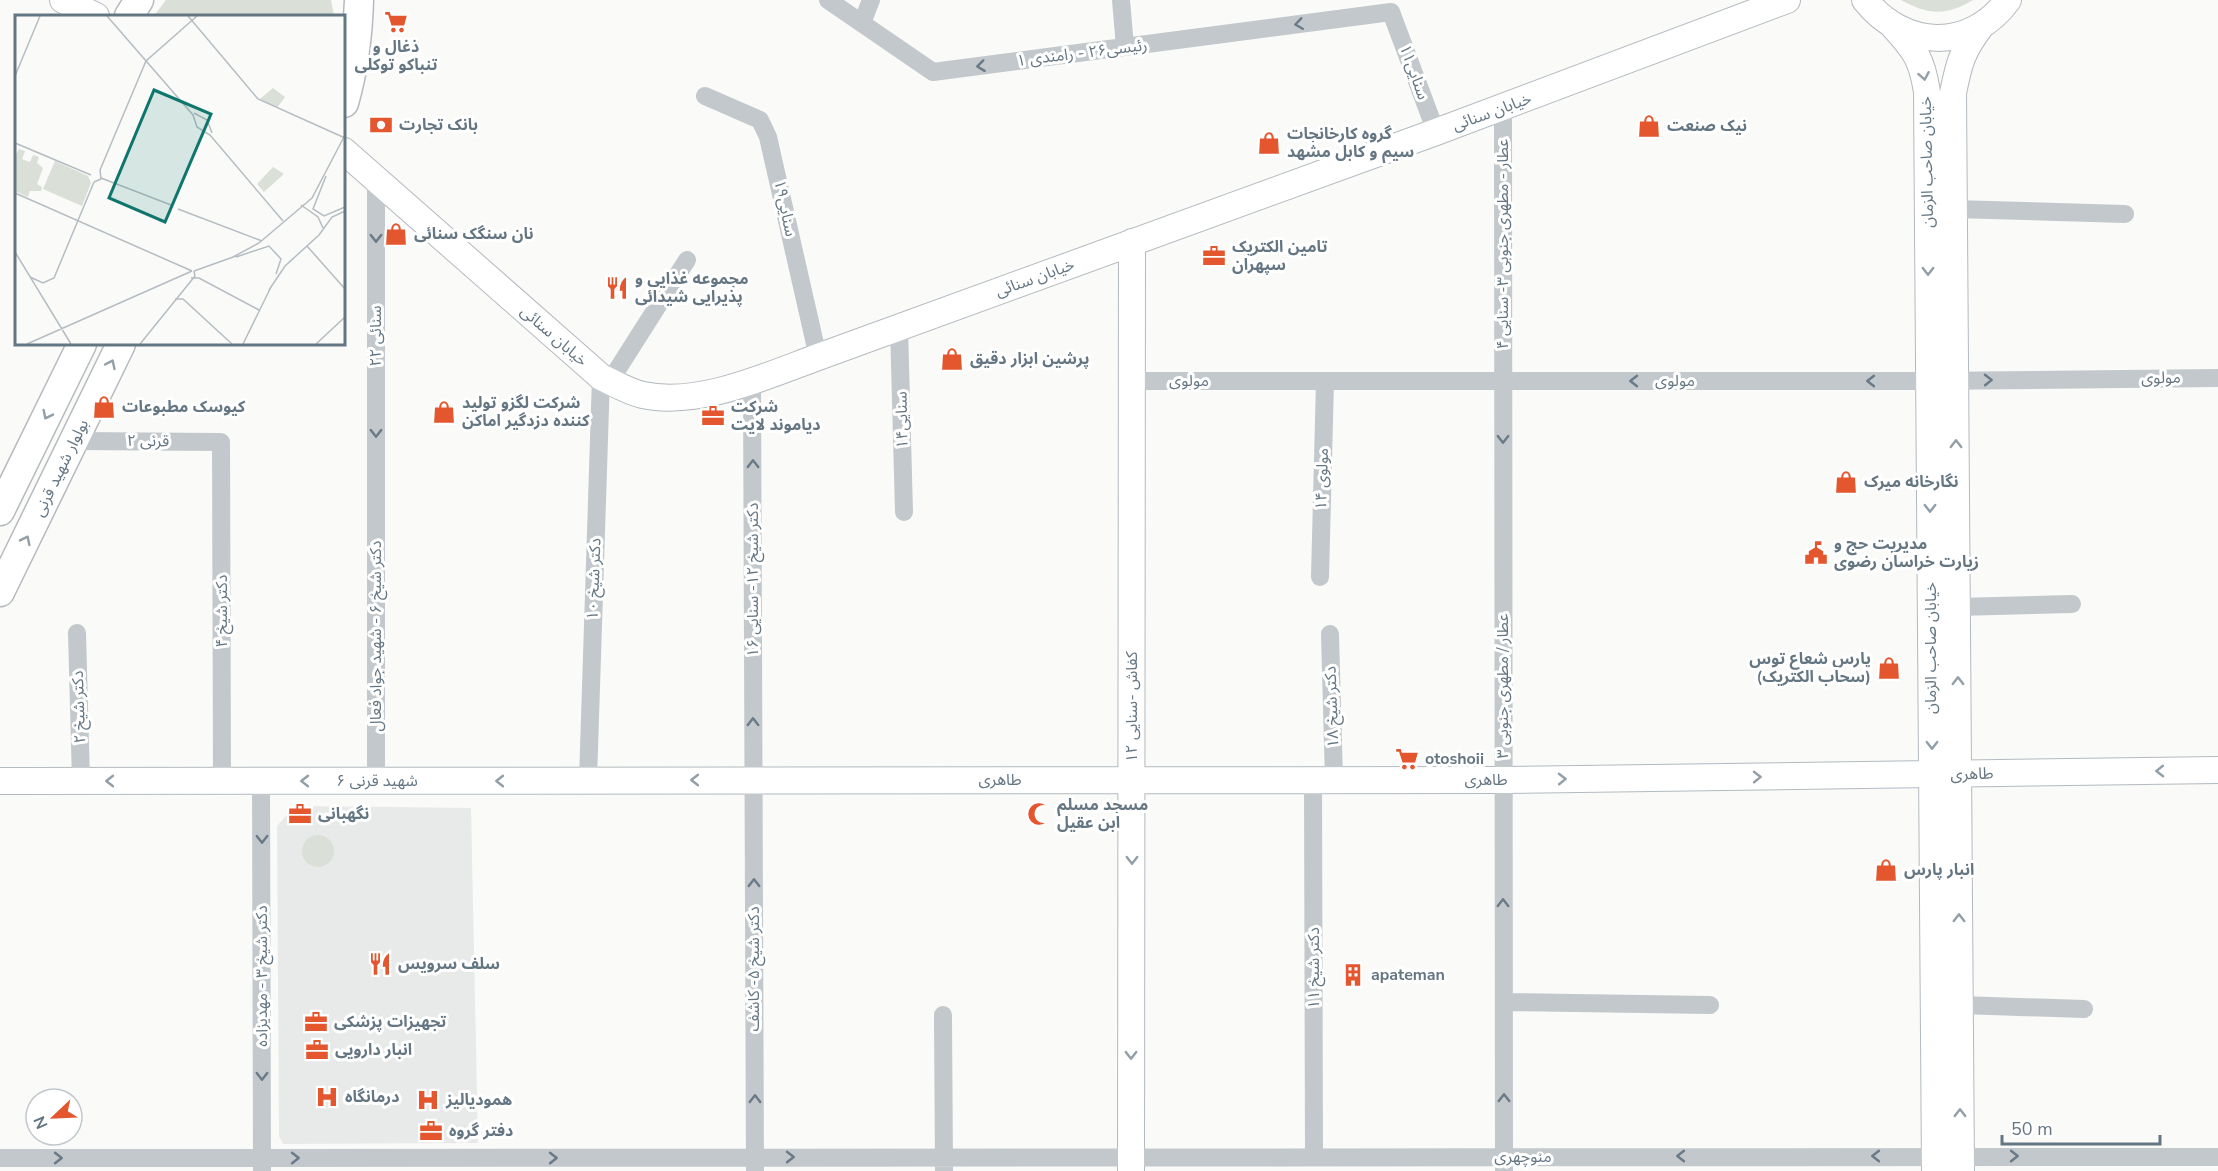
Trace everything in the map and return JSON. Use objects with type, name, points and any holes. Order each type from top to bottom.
[{"type":"main road","points":[[130,15],[139,0]]},
{"type":"main road","points":[[345,100],[358,38],[359,0]]},
{"type":"main road","points":[[0,511],[82,345]]},
{"type":"main road","name":"بولوار شهید قرنی","points":[[0,592],[121,345]]},
{"type":"street","points":[[63,0],[94,15]]},
{"type":"street","name":"رئیسی۲۶ - رامندی ۱","points":[[828,0],[933,72],[1125,47],[1357,8],[1396,6]]},
{"type":"street","points":[[862,23],[871,0]]},
{"type":"street","points":[[1121,0],[1125,47]]},
{"type":"street","name":"خیابان سنائی","points":[[345,152],[605,379],[642,395],[687,399],[818,357],[1503,108],[1787,0]]},
{"type":"street","points":[[1865,0],[1876,14],[1894,27],[1915,36],[1938,38],[1960,35],[1981,26],[1998,12],[2007,0]]},
{"type":"street","name":"سنایی۱۱","points":[[1396,6],[1436,132]]},
{"type":"street","name":"خیابان صاحب الزمان","points":[[1961,1164],[1953,93],[1959,63],[1967,44],[1981,26]]},
{"type":"street","name":"خیابان صاحب الزمان","points":[[1894,27],[1909,43],[1923,67],[1927,92],[1934,1164]]},
{"type":"street","name":"سنایی۱۹","points":[[705,96],[760,120],[768,137],[818,357]]},
{"type":"street","name":"عطار - مطهری جنوبی ۳- سنایی ۴","points":[[1503,108],[1503,381]]},
{"type":"street","name":"سنائی ۲۲","points":[[376,180],[376,492]]},
{"type":"street","points":[[1954,209],[2125,214]]},
{"type":"street","name":"کفاش -سنایی ۱۲","points":[[1131,1164],[1132,242]]},
{"type":"street","points":[[605,379],[687,260]]},
{"type":"street","name":"سنایی۱۴","points":[[899,327],[904,512]]},
{"type":"street","name":"مولوی","points":[[1132,381],[1929,381],[2218,378]]},
{"type":"street","name":"دکتر شیخ ۱۰","points":[[588,780],[605,379]]},
{"type":"street","name":"دکتر شیخ ۱۲- سنایی ۱۶","points":[[752,380],[754,780]]},
{"type":"street","name":"مولوی ۱۴","points":[[1320,577],[1325,381]]},
{"type":"street","name":"عطار / مطهری جنوبی ۳","points":[[1503,381],[1503,1164]]},
{"type":"street","name":"قرنی ۲","points":[[75,441],[221,442]]},
{"type":"street","name":"دکتر شیخ ۴","points":[[221,442],[222,781]]},
{"type":"street","name":"دکتر شیخ ۶ - شهید جواد فعال","points":[[376,492],[376,781]]},
{"type":"street","points":[[1957,607],[2072,604]]},
{"type":"street","name":"دکتر شیخ ۲","points":[[77,633],[81,781]]},
{"type":"street","name":"دکتر شیخ ۱۸","points":[[1324,780],[1330,634]]},
{"type":"street","name":"طاهری","points":[[754,780],[1503,780],[2218,771]]},
{"type":"street","name":"شهید قرنی ۶","points":[[0,781],[754,780]]},
{"type":"street","name":"دکتر شیخ ۵- کاشف","points":[[754,780],[755,1164]]},
{"type":"street","name":"دکتر شیخ ۱۱","points":[[1314,1157],[1324,780]]},
{"type":"street","name":"دکتر شیخ ۳ - مهدیزاده","points":[[261,781],[262,1164]]},
{"type":"street","points":[[1504,1002],[1710,1005]]},
{"type":"street","points":[[1960,1005],[2084,1009]]},
{"type":"street","points":[[943,1015],[944,1164]]},
{"type":"street","name":"منوچهری","points":[[0,1158],[262,1164],[1131,1164],[1314,1157],[1503,1164],[2172,1164],[2218,1157]]},
{"type":"shaded area","points":[[166,0],[331,0],[334,15],[155,15]]},
{"type":"shaded area","points":[[1901,0],[1973,0],[1954,9],[1937,12],[1920,9]]},
{"type":"shaded area","points":[[295,806],[471,808],[478,1143],[283,1144],[279,1136],[277,826]]},
{"type":"shaded area","points":[[318,835],[329,840],[334,851],[329,862],[318,867],[307,862],[302,851],[307,840]]},
{"type":"place","name":"ذغال و تنباکو توکلی","points":[[396,22]]},
{"type":"place","name":"بانک تجارت","points":[[381,125]]},
{"type":"place","name":"نیک صنعت","points":[[1649,126]]},
{"type":"place","name":"گروه کارخانجات سیم و کابل مشهد","points":[[1269,143]]},
{"type":"place","name":"نان سنگک سنائی","points":[[396,234]]},
{"type":"place","name":"تامین الکتریک سپهران","points":[[1214,256]]},
{"type":"place","name":"مجموعه غذایی و پذیرایی شیدائی","points":[[617,288]]},
{"type":"place","name":"پرشین ابزار دقیق","points":[[952,359]]},
{"type":"place","name":"کیوسک مطبوعات","points":[[104,407]]},
{"type":"place","name":"شرکت لگزو تولید کننده دزدگیر اماکن","points":[[444,412]]},
{"type":"place","name":"شرکت دیاموند لایت","points":[[713,416]]},
{"type":"place","name":"نگارخانه میرک","points":[[1846,482]]},
{"type":"place","name":"مدیریت حج و زیارت خراسان رضوی","points":[[1816,553]]},
{"type":"place","name":"پارس شعاع توس (سحاب الکتریک)","points":[[1889,668]]},
{"type":"place","name":"otoshoii","points":[[1407,759]]},
{"type":"place","name":"نگهبانی","points":[[300,814]]},
{"type":"place","name":"مسجد مسلم ابن عقیل","points":[[1039,814]]},
{"type":"place","name":"انبار پارس","points":[[1886,870]]},
{"type":"place","name":"سلف سرویس","points":[[380,964]]},
{"type":"place","name":"apateman","points":[[1353,975]]},
{"type":"place","name":"تجهیزات پزشکی","points":[[316,1022]]},
{"type":"place","name":"انبار دارویی","points":[[317,1050]]},
{"type":"place","name":"درمانگاه","points":[[327,1097]]},
{"type":"place","name":"همودیالیز","points":[[428,1100]]},
{"type":"place","name":"دفتر گروه","points":[[431,1131]]}]
